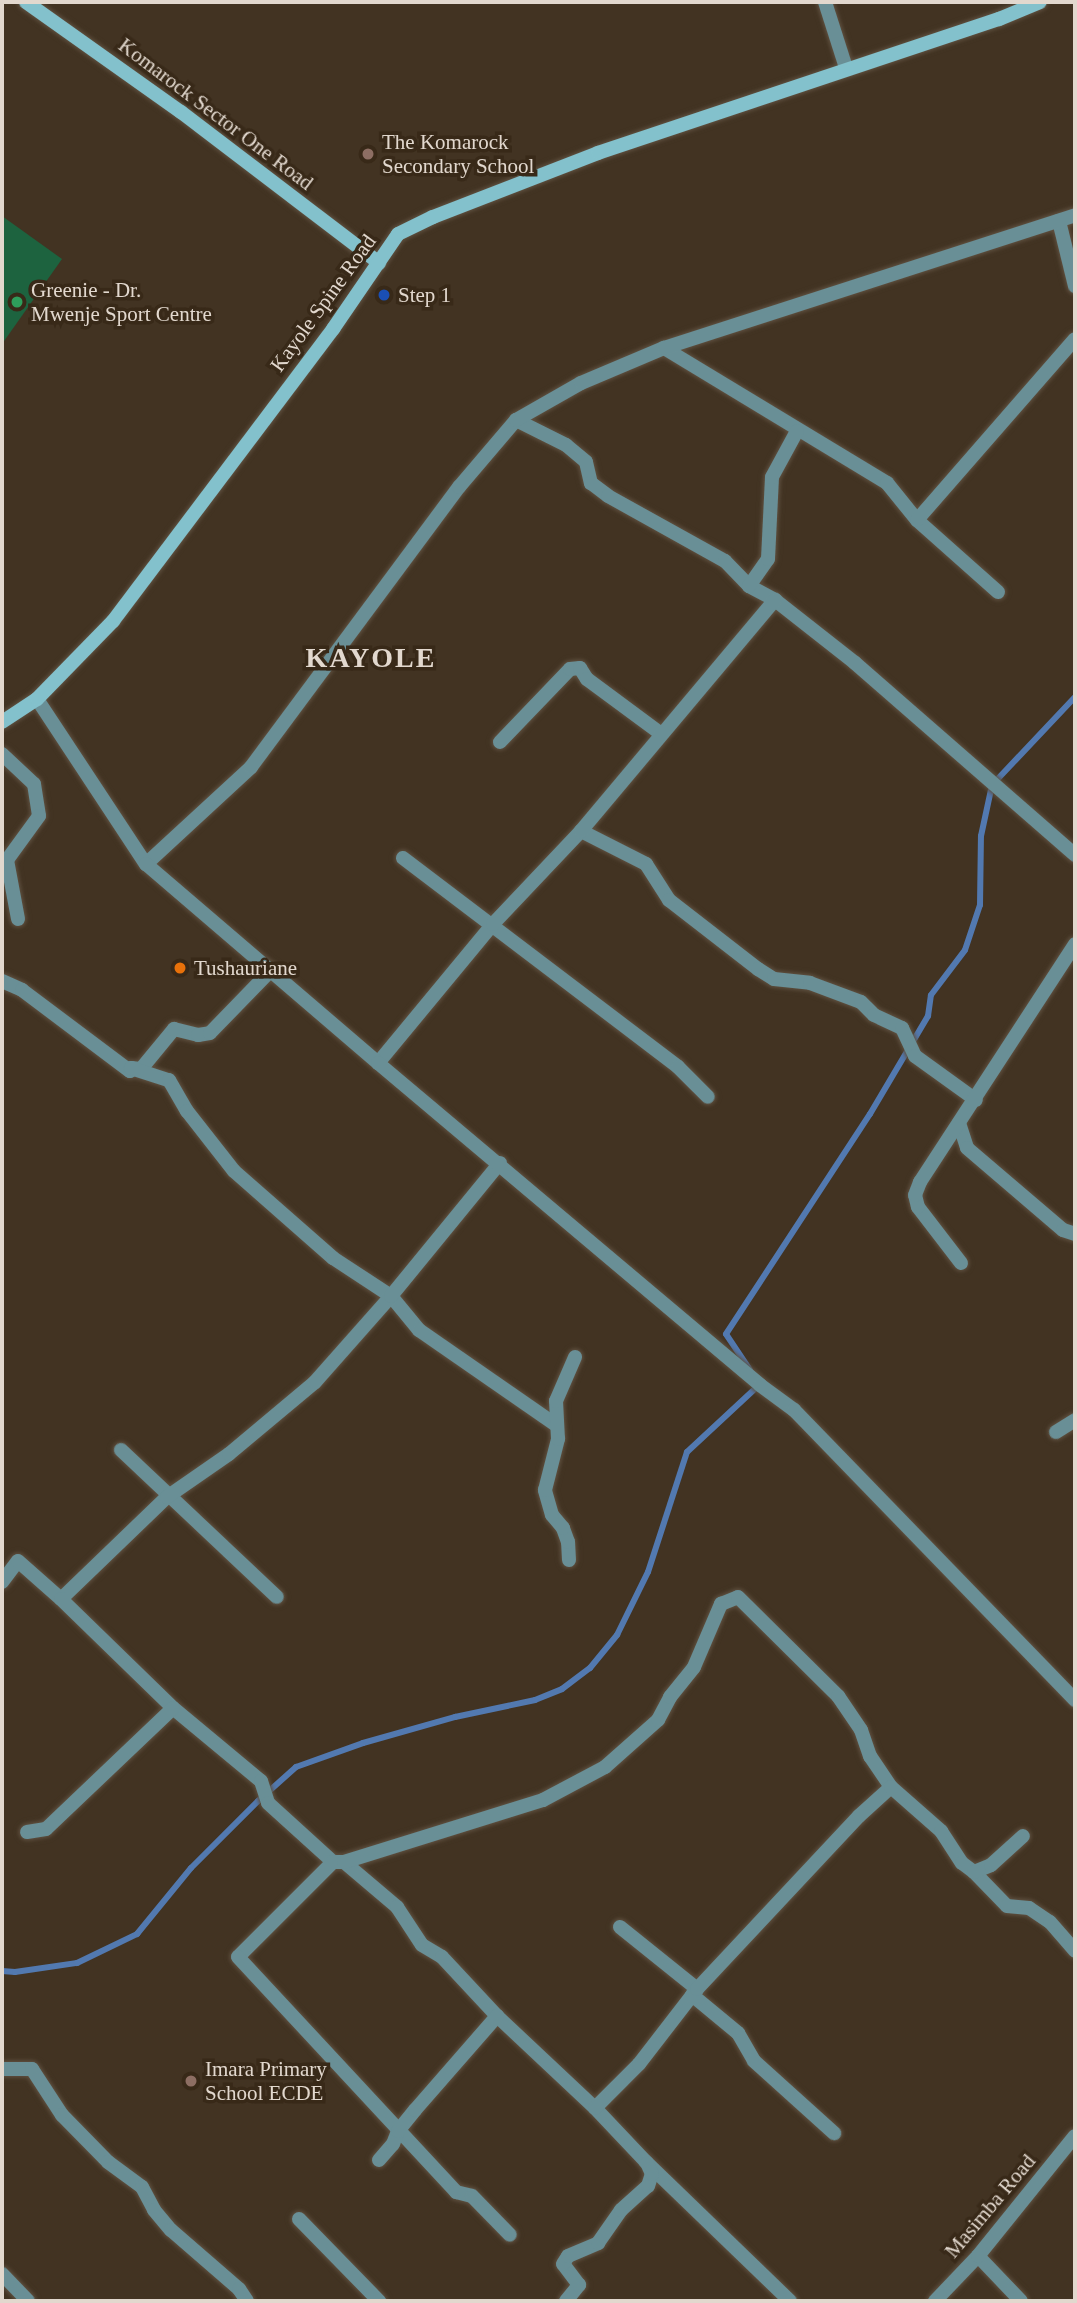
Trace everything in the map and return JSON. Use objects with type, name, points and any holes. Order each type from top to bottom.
[{"type":"main road","name":"Komarock Sector One Road","points":[[26,2],[181,112],[379,263]]},
{"type":"main road","name":"Kayole Spine Road","points":[[2,722],[37,699],[113,621],[333,329],[397,234],[433,217],[598,153],[999,19],[1040,2]]},
{"type":"street","points":[[825,2],[846,68]]},
{"type":"street","points":[[146,863],[251,767],[459,487],[516,420],[581,383],[664,348],[1075,215]]},
{"type":"street","points":[[1059,221],[1075,286]]},
{"type":"street","points":[[917,520],[1075,339]]},
{"type":"street","points":[[664,348],[797,431],[887,483],[917,520],[998,592]]},
{"type":"street","points":[[516,420],[566,445],[586,462],[591,483],[608,496],[725,561],[749,586],[775,600],[855,663],[1075,855]]},
{"type":"street","points":[[749,586],[768,559],[772,477],[797,431]]},
{"type":"street","points":[[378,1063],[494,924],[580,831],[775,600]]},
{"type":"street","points":[[500,742],[570,669],[580,668],[587,679],[660,733]]},
{"type":"street","points":[[37,699],[146,863],[378,1063],[500,1163],[760,1385],[794,1410],[1075,1700]]},
{"type":"street","points":[[2,754],[34,784],[39,816],[7,860],[18,919]]},
{"type":"street","points":[[580,831],[646,864],[669,900],[774,979],[810,983],[861,1002],[874,1015],[902,1028],[915,1056],[976,1100]]},
{"type":"street","points":[[403,858],[494,924],[678,1067],[708,1097]]},
{"type":"street","points":[[961,1262],[918,1207],[915,1195],[920,1182],[976,1100],[1009,1044],[1075,944]]},
{"type":"street","points":[[2,981],[22,990],[121,1067],[130,1071],[131,1068],[141,1069],[174,1029],[198,1035],[210,1033],[271,970]]},
{"type":"street","points":[[131,1068],[169,1080],[187,1111],[234,1171],[333,1258],[391,1296],[419,1330],[555,1424]]},
{"type":"street","points":[[959,1123],[967,1148],[1063,1230],[1075,1234]]},
{"type":"street","points":[[61,1599],[167,1496],[229,1454],[315,1382],[391,1296],[500,1163]]},
{"type":"street","points":[[569,1560],[568,1542],[563,1528],[552,1515],[545,1490],[558,1439],[555,1424],[558,1392],[575,1357]]},
{"type":"street","points":[[1056,1432],[1075,1420]]},
{"type":"street","points":[[121,1450],[277,1597]]},
{"type":"street","points":[[2,1582],[18,1561],[173,1708],[261,1781],[268,1803],[397,1907],[422,1945],[442,1957],[497,2016],[596,2108],[646,2162],[790,2301]]},
{"type":"street","points":[[510,2235],[472,2196],[456,2192],[238,1957],[338,1862],[543,1800],[605,1767],[658,1720],[670,1697],[694,1667],[721,1604],[738,1597],[838,1696],[860,1730],[870,1756],[891,1787],[941,1831],[962,1863],[1007,1906],[1029,1908],[1050,1922],[1075,1951]]},
{"type":"street","points":[[27,1832],[46,1829],[173,1708]]},
{"type":"street","points":[[596,2108],[639,2064],[694,1992],[859,1816],[891,1787]]},
{"type":"street","points":[[974,1872],[991,1866],[1023,1836]]},
{"type":"street","points":[[620,1927],[738,2033],[754,2060],[834,2133]]},
{"type":"street","points":[[379,2160],[393,2144],[397,2131],[497,2016]]},
{"type":"street","points":[[2,2069],[33,2069],[62,2115],[108,2162],[142,2187],[154,2210],[172,2230],[239,2290],[247,2301]]},
{"type":"street","name":"Masimba Road","points":[[935,2301],[978,2256],[1073,2143]]},
{"type":"street","points":[[566,2301],[579,2285],[563,2264],[568,2256],[598,2243],[621,2210],[648,2186],[652,2174],[646,2162]]},
{"type":"street","points":[[299,2219],[379,2301]]},
{"type":"street","points":[[978,2256],[1021,2301]]},
{"type":"street","points":[[2,2274],[20,2298]]},
{"type":"green space","name":"Greenie - Dr. Mwenje Sport Centre","points":[[2,216],[62,259],[2,344]]},
{"type":"waterway","points":[[750,1370],[726,1334],[870,1114],[928,1016],[931,995],[965,950],[980,905],[981,836],[992,785],[1075,697]]},
{"type":"waterway","points":[[2,1971],[15,1972],[77,1963],[137,1934],[191,1868],[296,1767],[363,1743],[455,1717],[535,1700],[562,1689],[590,1668],[617,1635],[648,1572],[687,1452],[759,1385]]},
{"type":"place","name":"The Komarock Secondary School","points":[[368,154]]},
{"type":"place","name":"Step 1","points":[[384,295]]},
{"type":"place","name":"Greenie - Dr. Mwenje Sport Centre","points":[[17,302]]},
{"type":"place","name":"Tushauriane","points":[[180,968]]},
{"type":"place","name":"Imara Primary School ECDE","points":[[191,2081]]},
{"type":"district","name":"KAYOLE","points":[[371,658]]}]
